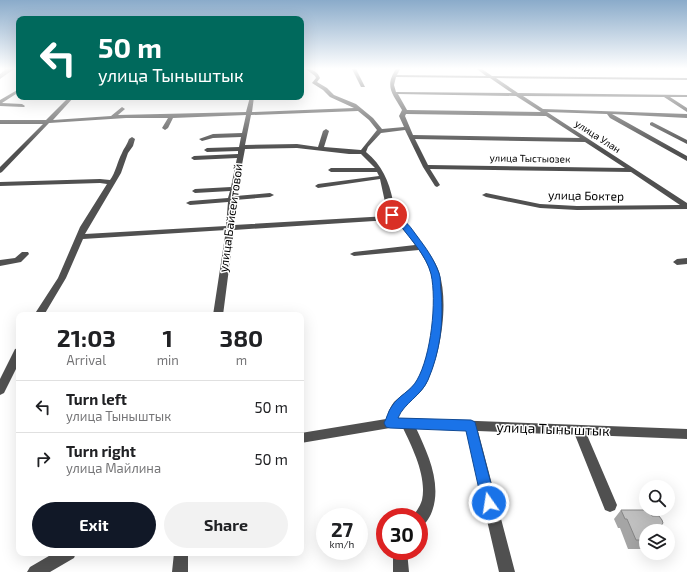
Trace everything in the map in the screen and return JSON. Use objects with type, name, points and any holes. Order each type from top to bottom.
[{"type":"street","points":[[1,102],[10,96]]},
{"type":"street","points":[[332,96],[354,105],[371,119],[380,131]]},
{"type":"street","points":[[396,96],[405,110],[403,120],[426,167],[437,184]]},
{"type":"street","name":"улица Улан","points":[[519,96],[634,170],[687,207]]},
{"type":"street","points":[[642,96],[687,96]]},
{"type":"street","points":[[665,96],[687,110]]},
{"type":"street","points":[[0,171],[69,100]]},
{"type":"street","name":"улица Байсеитовой","points":[[218,312],[230,228],[233,189],[252,100]]},
{"type":"street","points":[[1,102],[15,101]]},
{"type":"street","points":[[1,102],[22,106]]},
{"type":"street","points":[[111,118],[122,109]]},
{"type":"street","points":[[0,122],[46,122],[101,118],[250,113],[307,113],[359,109]]},
{"type":"street","points":[[541,110],[687,116]]},
{"type":"street","points":[[404,112],[548,114]]},
{"type":"street","points":[[610,113],[609,114],[612,117],[687,159]]},
{"type":"street","points":[[165,128],[172,116]]},
{"type":"street","points":[[652,124],[687,142]]},
{"type":"street","points":[[363,152],[365,147],[380,131],[407,128]]},
{"type":"street","points":[[321,148],[326,131]]},
{"type":"street","points":[[202,139],[213,136],[244,135]]},
{"type":"street","points":[[412,137],[587,140]]},
{"type":"street","points":[[41,312],[62,278],[80,237],[118,173],[124,153],[130,146],[132,139]]},
{"type":"street","points":[[194,158],[282,146],[363,152]]},
{"type":"street","points":[[207,150],[242,151]]},
{"type":"street","points":[[363,152],[378,170],[388,187],[392,215],[391,218]]},
{"type":"street","name":"улица Тыстыозек","points":[[426,167],[634,170]]},
{"type":"street","points":[[332,170],[378,170]]},
{"type":"street","points":[[318,186],[383,177]]},
{"type":"street","points":[[0,184],[107,181],[111,184]]},
{"type":"street","points":[[195,191],[233,189]]},
{"type":"street","points":[[190,203],[270,195]]},
{"type":"street","name":"улица Боктер","points":[[486,195],[540,206],[577,208],[687,207]]},
{"type":"street","points":[[80,237],[391,218],[398,220],[403,223],[422,247],[435,274],[437,289],[437,322],[431,360],[422,382],[411,396],[396,408],[390,423]]},
{"type":"street","points":[[354,254],[422,247]]},
{"type":"street","points":[[0,263],[18,260],[25,254]]},
{"type":"street","points":[[677,262],[687,261]]},
{"type":"street","points":[[0,390],[16,358]]},
{"type":"street","name":"улица Тыныштык","points":[[304,437],[390,423],[687,434]]},
{"type":"street","points":[[407,423],[427,475],[429,495],[426,508]]},
{"type":"street","points":[[471,426],[507,572]]},
{"type":"street","points":[[579,430],[589,458],[605,489],[610,505]]},
{"type":"street","points":[[35,572],[64,556]]},
{"type":"street","points":[[180,572],[181,556]]},
{"type":"street","points":[[400,560],[401,572]]},
{"type":"building","points":[[621,510],[639,510],[639,516],[659,516],[663,523],[639,524],[639,540],[636,540],[627,519],[625,519]]},
{"type":"route","points":[[392,215],[391,218],[403,223],[410,231],[431,263],[435,274],[438,307],[435,342],[431,360],[422,382],[411,396],[396,408],[390,423],[471,426],[489,503]]}]
